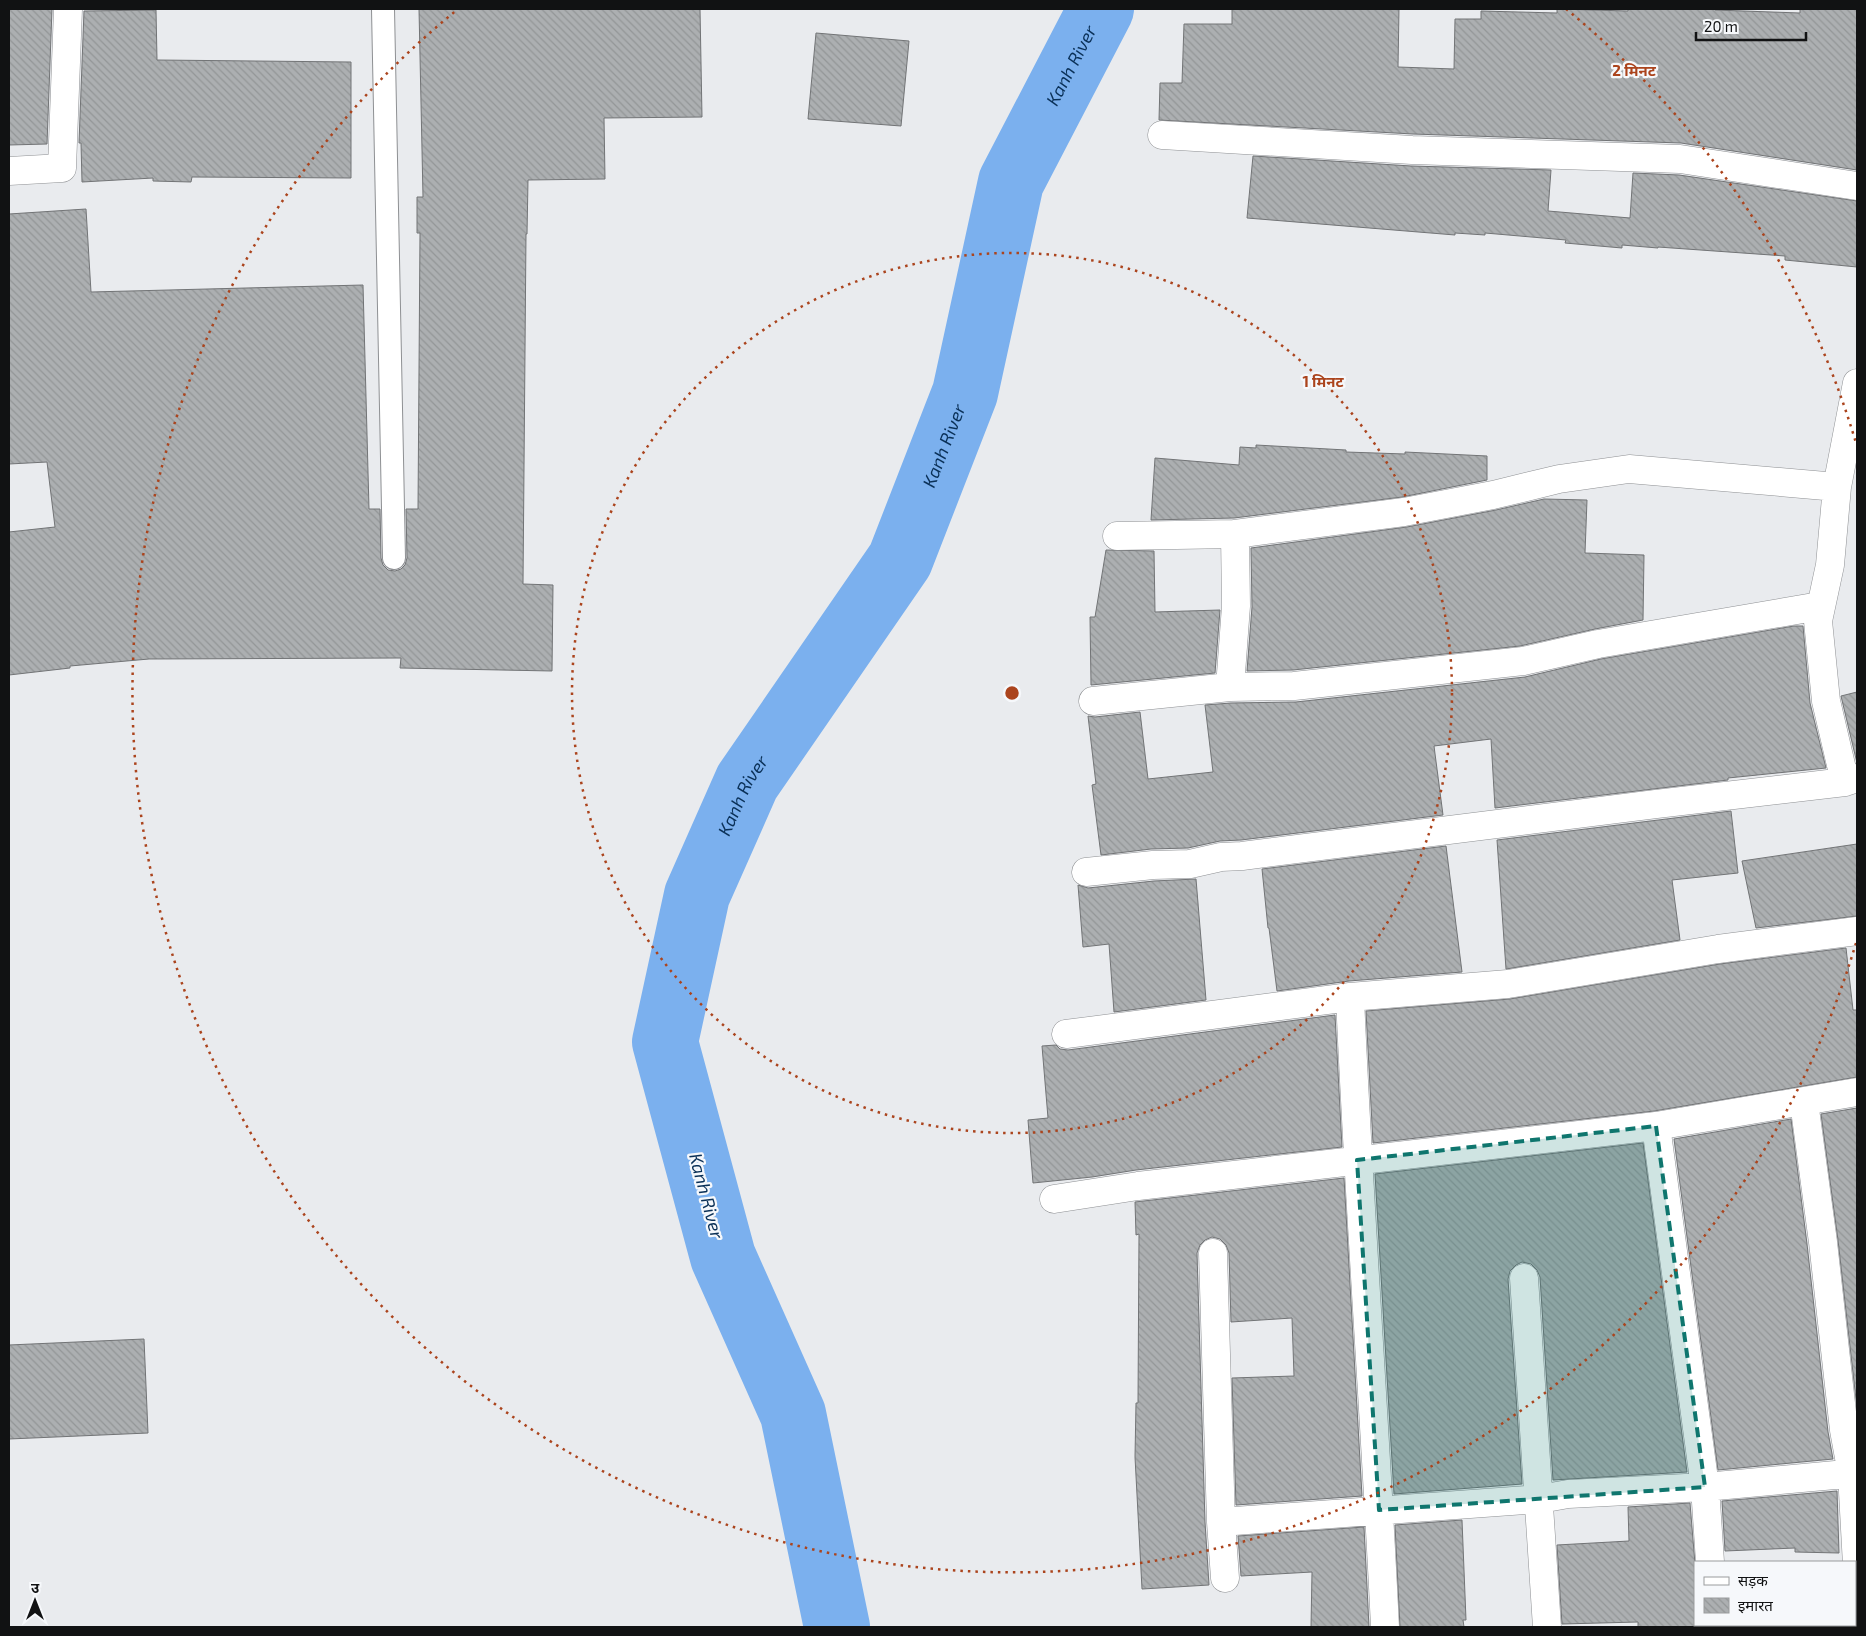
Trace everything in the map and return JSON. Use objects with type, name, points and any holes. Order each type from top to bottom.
[{"type":"street","points":[[9,171],[62,168],[68,9]]},
{"type":"street","points":[[1162,135],[1412,150],[1680,159],[1857,186]]},
{"type":"street","points":[[1086,872],[1153,865],[1190,864],[1221,857],[1242,856],[1851,780],[1826,701],[1818,621],[1830,565],[1837,487],[1857,383]]},
{"type":"street","points":[[1118,536],[1235,534],[1404,512],[1493,495],[1559,479],[1629,469],[1837,487]]},
{"type":"street","points":[[1230,687],[1236,606],[1235,534]]},
{"type":"street","points":[[1093,701],[1230,687],[1294,686],[1523,661],[1598,644],[1820,606]]},
{"type":"street","points":[[1066,1034],[1350,996],[1508,984],[1718,949],[1857,931]]},
{"type":"street","points":[[1350,996],[1357,1160],[1380,1510],[1384,1627]]},
{"type":"street","points":[[1054,1199],[1138,1186],[1656,1126],[1857,1092]]},
{"type":"street","points":[[1804,1102],[1823,1242],[1844,1430],[1854,1474],[1857,1565]]},
{"type":"street","points":[[1656,1126],[1705,1487],[1710,1561]]},
{"type":"street","points":[[1213,1253],[1221,1522],[1225,1578]]},
{"type":"street","points":[[1524,1278],[1547,1627]]},
{"type":"street","points":[[1221,1522],[1540,1499],[1568,1494],[1705,1487],[1854,1474]]},
{"type":"lane","points":[[383,9],[394,558]]},
{"type":"highlighted area","points":[[1656,1126],[1705,1487],[1379,1510],[1357,1160]]},
{"type":"building","points":[[9,9],[52,9],[47,144],[9,145]]},
{"type":"building","points":[[419,9],[700,9],[702,117],[604,118],[605,179],[528,180],[523,584],[553,585],[552,671],[400,668],[401,658],[149,659],[70,666],[70,668],[9,675],[9,532],[55,527],[47,462],[9,464],[9,214],[86,209],[91,292],[363,285],[369,509],[380,509],[381,558],[383,565],[388,570],[395,571],[405,565],[407,558],[406,509],[418,509],[420,233],[417,233],[417,197],[423,197]]},
{"type":"building","points":[[1232,9],[1399,9],[1398,67],[1454,69],[1455,19],[1481,19],[1481,11],[1557,13],[1557,9],[1628,11],[1628,9],[1715,9],[1800,13],[1800,9],[1857,9],[1857,170],[1681,143],[1413,134],[1159,120],[1160,83],[1182,83],[1184,24],[1232,24]]},
{"type":"building","points":[[156,10],[157,60],[351,62],[351,178],[192,177],[191,182],[153,181],[153,178],[82,182],[81,143],[79,143],[84,11]]},
{"type":"building","points":[[816,33],[909,41],[901,126],[808,119]]},
{"type":"building","points":[[1253,156],[1411,166],[1551,170],[1548,211],[1630,218],[1633,173],[1679,175],[1857,201],[1857,267],[1785,260],[1785,256],[1622,245],[1622,248],[1565,243],[1566,240],[1485,233],[1485,235],[1455,233],[1455,235],[1247,218]]},
{"type":"building","points":[[1256,445],[1346,450],[1346,452],[1405,454],[1405,452],[1487,456],[1487,480],[1402,497],[1234,518],[1151,520],[1155,458],[1239,465],[1240,447],[1256,448]]},
{"type":"building","points":[[1544,499],[1587,500],[1585,553],[1644,555],[1643,620],[1520,646],[1293,670],[1247,671],[1252,607],[1251,548],[1407,527]]},
{"type":"building","points":[[1106,550],[1154,551],[1155,612],[1220,610],[1215,673],[1091,685],[1090,617],[1095,617]]},
{"type":"building","points":[[1803,626],[1810,703],[1826,768],[1728,778],[1728,780],[1495,808],[1491,739],[1434,746],[1443,815],[1220,841],[1188,848],[1151,849],[1101,855],[1092,785],[1096,784],[1088,716],[1095,717],[1140,712],[1148,779],[1213,772],[1205,705],[1296,702],[1525,677],[1601,659]]},
{"type":"building","points":[[1857,692],[1857,763],[1841,696]]},
{"type":"building","points":[[1731,811],[1738,873],[1672,880],[1680,940],[1506,969],[1497,840]]},
{"type":"building","points":[[1857,844],[1857,916],[1756,928],[1742,861]]},
{"type":"building","points":[[1446,846],[1462,972],[1349,981],[1277,991],[1262,869]]},
{"type":"building","points":[[1196,879],[1206,1000],[1114,1012],[1109,944],[1083,947],[1078,885],[1088,888]]},
{"type":"building","points":[[1846,948],[1853,1010],[1857,1010],[1857,1077],[1654,1111],[1373,1143],[1366,1011],[1510,999],[1720,964]]},
{"type":"building","points":[[1335,1015],[1342,1147],[1033,1183],[1028,1120],[1048,1118],[1042,1046],[1056,1045],[1060,1049],[1068,1050]]},
{"type":"building","points":[[1857,1108],[1857,1408],[1838,1240],[1821,1114]]},
{"type":"building","points":[[1791,1119],[1828,1432],[1833,1459],[1718,1470],[1674,1139]]},
{"type":"building","points":[[1643,1143],[1687,1472],[1553,1480],[1540,1277],[1537,1270],[1531,1264],[1522,1262],[1510,1271],[1508,1279],[1522,1484],[1394,1494],[1375,1174]]},
{"type":"building","points":[[1344,1178],[1362,1496],[1236,1505],[1232,1378],[1294,1376],[1292,1318],[1231,1322],[1229,1253],[1226,1245],[1220,1239],[1212,1237],[1200,1245],[1197,1253],[1205,1522],[1209,1585],[1142,1589],[1135,1457],[1136,1403],[1138,1403],[1139,1234],[1136,1235],[1135,1202]]},
{"type":"building","points":[[144,1339],[148,1433],[9,1439],[9,1345]]},
{"type":"building","points":[[1837,1491],[1839,1553],[1795,1552],[1795,1548],[1725,1551],[1722,1501]]},
{"type":"building","points":[[1690,1503],[1695,1561],[1695,1627],[1638,1627],[1638,1622],[1562,1624],[1557,1545],[1629,1541],[1628,1507]]},
{"type":"building","points":[[1462,1520],[1466,1620],[1463,1620],[1464,1627],[1400,1627],[1395,1525]]},
{"type":"building","points":[[1364,1527],[1369,1627],[1311,1627],[1312,1572],[1241,1576],[1238,1536]]},
{"type":"waterway","name":"Kanh River","points":[[837,1627],[793,1414],[723,1257],[665,1042],[697,895],[747,782],[900,560],[965,393],[1011,182],[1101,9]]}]
